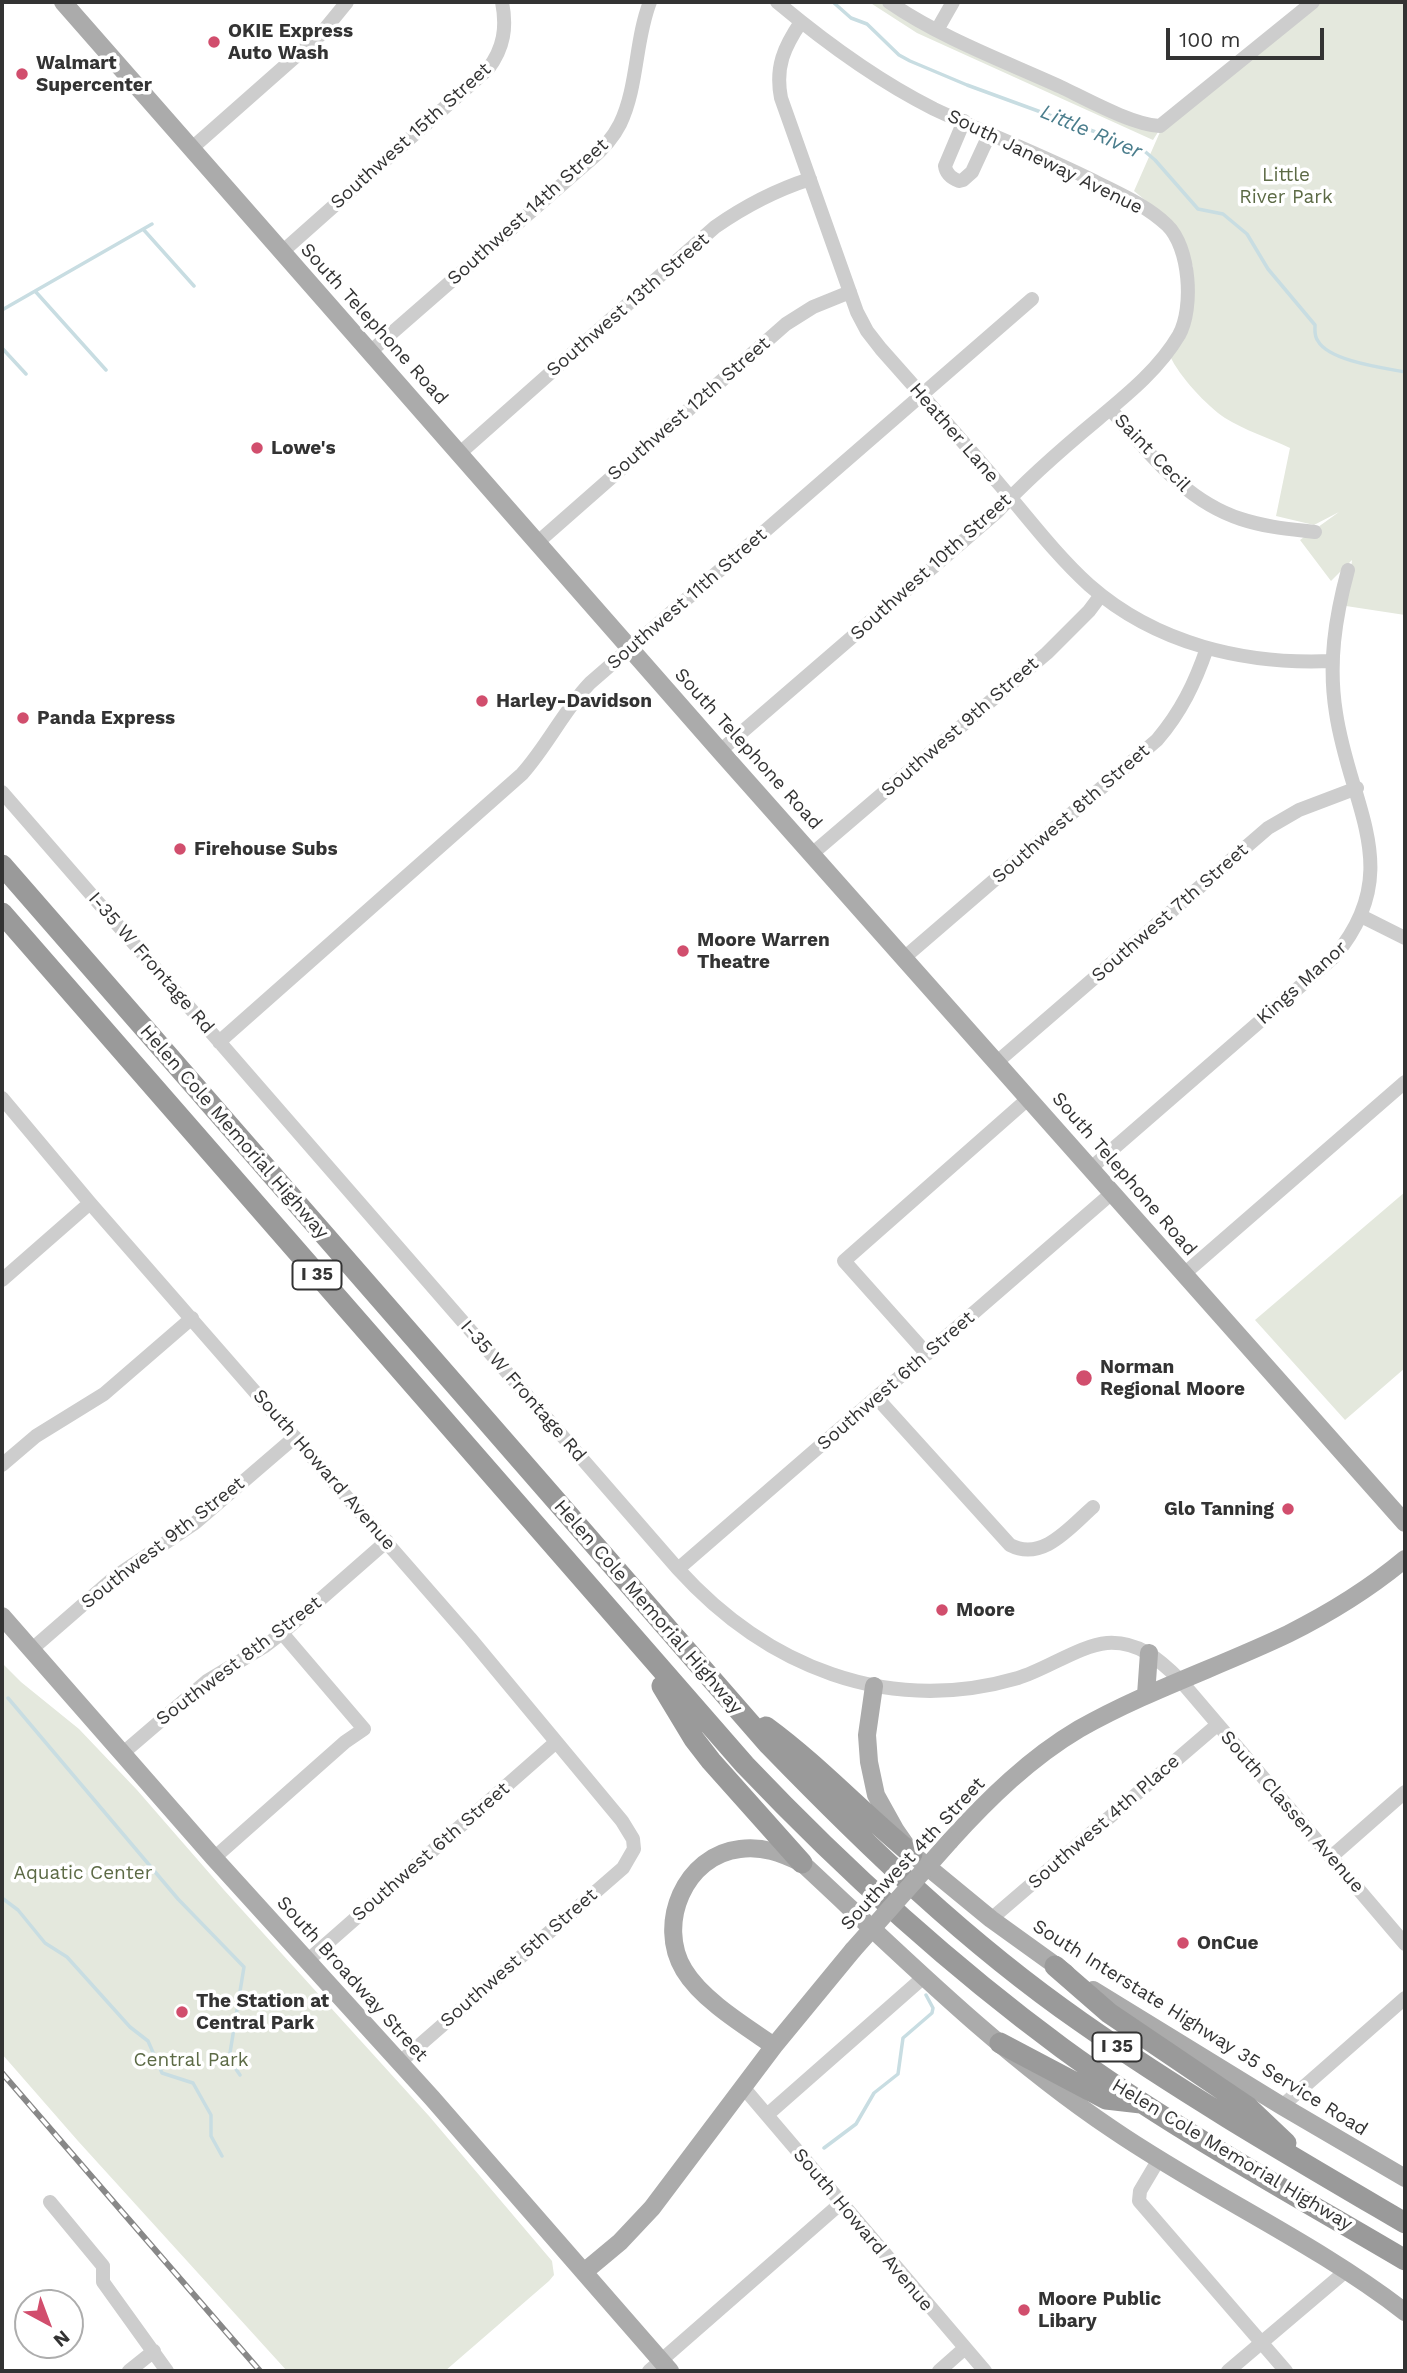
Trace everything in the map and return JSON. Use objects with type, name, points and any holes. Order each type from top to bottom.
[{"type":"highway","name":"Helen Cole Memorial Highway","points":[[2,865],[769,1745],[883,1860],[996,1958],[1080,2022],[1176,2087],[1405,2223]]},
{"type":"highway","name":"Helen Cole Memorial Highway","points":[[2,914],[745,1765],[860,1882],[975,1981],[1062,2048],[1145,2104],[1405,2260]]},
{"type":"highway","points":[[631,1636],[694,1739],[737,1792],[802,1863]]},
{"type":"highway","points":[[733,1704],[798,1751],[876,1825],[912,1854]]},
{"type":"highway","points":[[1055,1966],[1109,2012],[1248,2107],[1316,2170]]},
{"type":"highway","points":[[1000,2043],[1106,2099],[1145,2104]]},
{"type":"main road","name":"South Telephone Road","points":[[63,2],[720,751],[1405,1522]]},
{"type":"main road","name":"Southwest 4th Street","points":[[584,2272],[620,2242],[652,2208],[774,2046],[853,1950],[981,1808],[1037,1758],[1077,1730],[1146,1695],[1287,1634],[1315,1619],[1362,1592],[1405,1559]]},
{"type":"main road","name":"South Broadway Street","points":[[2,1616],[584,2272],[660,2368]]},
{"type":"main road","points":[[1146,1695],[1149,1653]]},
{"type":"main road","name":"South Interstate Highway 35 Service Road","points":[[874,1686],[867,1735],[872,1778],[883,1812],[912,1854],[991,1919],[1055,1966],[1282,2106],[1405,2178]]},
{"type":"main road","points":[[774,2046],[693,1982],[678,1958],[672,1933],[679,1896],[685,1886],[702,1867],[721,1855],[739,1849],[761,1848],[781,1853],[802,1863],[1000,2043],[1084,2110],[1159,2160],[1346,2271],[1405,2312]]},
{"type":"street","points":[[192,148],[320,35],[347,2]]},
{"type":"street","name":"Southwest 15th Street","points":[[282,252],[488,69],[501,48],[505,18],[502,2]]},
{"type":"street","name":"Southwest 14th Street","points":[[370,352],[589,162],[609,141],[620,123],[626,104],[640,34],[650,2]]},
{"type":"street","name":"South Janeway Avenue","points":[[777,2],[857,65],[886,84],[1137,202],[1168,226],[1184,256],[1188,290],[1181,332],[1162,361],[1140,382]]},
{"type":"street","points":[[889,2],[937,30],[1147,125],[1160,126],[1313,2]]},
{"type":"street","points":[[937,30],[953,2]]},
{"type":"street","name":"Heather Lane","points":[[801,22],[785,47],[778,72],[781,98],[850,292],[867,331],[1061,556],[1101,594],[1154,627],[1207,648],[1269,661],[1332,661]]},
{"type":"street","points":[[964,121],[945,166],[953,179],[959,181],[968,176],[990,133]]},
{"type":"street","name":"Southwest 13th Street","points":[[460,453],[715,227],[771,193],[810,178]]},
{"type":"street","name":"Southwest 12th Street","points":[[538,542],[786,324],[813,307],[850,292]]},
{"type":"street","name":"Southwest 11th Street","points":[[219,1042],[523,774],[577,696],[1032,299]]},
{"type":"street","name":"Southwest 10th Street","points":[[720,751],[997,512],[1023,483],[1140,382]]},
{"type":"street","name":"Saint Cecil","points":[[1110,409],[1165,471],[1204,502],[1221,512],[1249,521],[1315,532]]},
{"type":"street","name":"Kings Manor","points":[[1091,1168],[1334,957],[1365,918],[1375,887],[1376,852],[1340,736],[1333,688],[1332,661],[1338,606],[1348,570]]},
{"type":"street","name":"Southwest 9th Street","points":[[813,853],[1047,653],[1082,618],[1101,594]]},
{"type":"street","name":"Southwest 8th Street","points":[[905,957],[1157,740],[1188,697],[1207,648]]},
{"type":"street","name":"Southwest 7th Street","points":[[997,1062],[1268,828],[1298,810],[1357,789]]},
{"type":"street","name":"I-35 W Frontage Rd","points":[[2,792],[678,1569],[717,1609],[773,1649],[828,1674],[874,1686],[930,1689],[991,1684],[1051,1666],[1105,1643],[1128,1644],[1149,1653],[1180,1680]]},
{"type":"street","points":[[1365,918],[1405,938]]},
{"type":"street","points":[[1184,1273],[1405,1082]]},
{"type":"street","name":"South Howard Avenue","points":[[2,1098],[387,1541],[629,1830],[634,1849]]},
{"type":"street","points":[[927,1354],[844,1261],[1029,1098]]},
{"type":"street","name":"Southwest 6th Street","points":[[678,1569],[1112,1193]]},
{"type":"street","points":[[2,1280],[90,1202]]},
{"type":"street","points":[[2,1465],[36,1436],[104,1394],[192,1318]]},
{"type":"street","points":[[876,1397],[1004,1540],[1021,1550],[1031,1551],[1054,1542],[1093,1507]]},
{"type":"street","name":"Southwest 9th Street","points":[[32,1649],[116,1576],[195,1523],[295,1437]]},
{"type":"street","name":"Southwest 8th Street","points":[[123,1753],[207,1681],[282,1633],[387,1541]]},
{"type":"street","points":[[214,1857],[345,1742],[364,1729],[282,1633]]},
{"type":"street","name":"South Classen Avenue","points":[[1180,1680],[1405,1944]]},
{"type":"street","name":"Southwest 4th Place","points":[[991,1919],[1217,1725]]},
{"type":"street","name":"Southwest 6th Street","points":[[307,1961],[555,1743]]},
{"type":"street","points":[[1331,1857],[1405,1792]]},
{"type":"street","name":"Southwest 5th Street","points":[[399,2063],[623,1868],[634,1849]]},
{"type":"street","points":[[767,2115],[925,1976]]},
{"type":"street","points":[[1282,2106],[1405,1998]]},
{"type":"street","name":"South Howard Avenue","points":[[743,2087],[985,2371]]},
{"type":"street","points":[[1159,2160],[1140,2191],[1139,2201],[1286,2371]]},
{"type":"street","points":[[50,2202],[103,2266],[103,2282],[167,2371]]},
{"type":"street","points":[[660,2368],[840,2204]]},
{"type":"street","points":[[1228,2371],[1346,2271]]},
{"type":"street","points":[[939,2371],[965,2348]]},
{"type":"street","points":[[130,2371],[154,2351]]},
{"type":"green space","points":[[869,2],[895,2],[918,19],[1160,129],[1153,140],[917,33]]},
{"type":"green space","name":"Little River Park","points":[[1322,2],[1405,2],[1405,615],[1346,606],[1352,560],[1331,581],[1300,540],[1339,512],[1314,525],[1276,516],[1290,448],[1225,418],[1194,390],[1174,364],[1170,356],[1193,267],[1173,223],[1134,191],[1160,132]]},
{"type":"green space","points":[[1405,1192],[1405,1368],[1345,1420],[1255,1320]]},
{"type":"green space","name":"Central Park","points":[[2,1663],[79,1729],[137,1790],[429,2116],[552,2261],[554,2275],[549,2281],[445,2371],[287,2371],[2,2054]]},
{"type":"waterway","name":"Little River","points":[[833,2],[851,18],[867,24],[899,55],[910,61],[967,85],[1142,149],[1198,209],[1223,214],[1247,234],[1268,269],[1315,325],[1316,337],[1324,348],[1358,363],[1405,372]]},
{"type":"waterway","points":[[2,310],[152,224]]},
{"type":"waterway","points":[[143,229],[194,286]]},
{"type":"waterway","points":[[35,291],[106,370]]},
{"type":"waterway","points":[[2,348],[26,374]]},
{"type":"waterway","points":[[8,1698],[178,1899],[244,1967],[229,2059],[240,2075]]},
{"type":"waterway","points":[[2,1898],[18,1910],[45,1943],[67,1957],[130,2027],[148,2041],[162,2073],[193,2083],[211,2115],[211,2136],[222,2156]]},
{"type":"waterway","points":[[824,2148],[856,2124],[874,2093],[898,2074],[903,2038],[932,2013],[933,2008],[926,1995]]},
{"type":"railway","points":[[2,2073],[260,2371]]},
{"type":"place","name":"OKIE Express Auto Wash","points":[[214,42]]},
{"type":"place","name":"Walmart Supercenter","points":[[22,74]]},
{"type":"place","name":"Lowe's","points":[[257,448]]},
{"type":"place","name":"Harley-Davidson","points":[[482,701]]},
{"type":"place","name":"Panda Express","points":[[23,718]]},
{"type":"place","name":"Firehouse Subs","points":[[180,849]]},
{"type":"place","name":"Moore Warren Theatre","points":[[683,951]]},
{"type":"place","name":"Norman Regional Moore","points":[[1084,1378]]},
{"type":"place","name":"Glo Tanning","points":[[1288,1509]]},
{"type":"place","name":"Moore","points":[[942,1610]]},
{"type":"place","name":"OnCue","points":[[1183,1943]]},
{"type":"place","name":"The Station at Central Park","points":[[182,2012]]},
{"type":"place","name":"Moore Public Libary","points":[[1024,2310]]},
{"type":"park label","name":"Aquatic Center","points":[[83,1873]]}]
